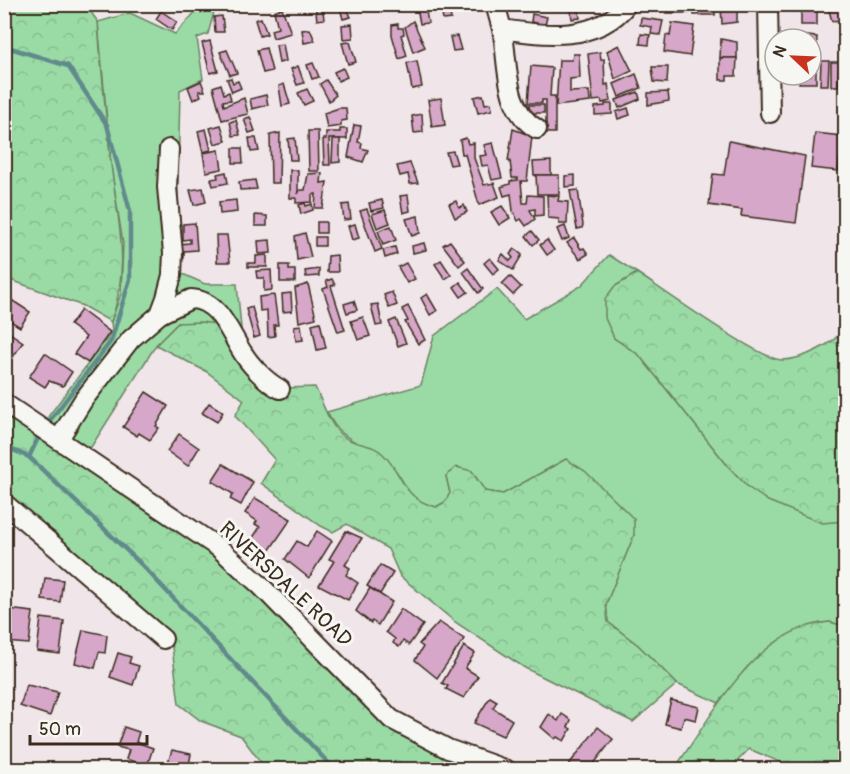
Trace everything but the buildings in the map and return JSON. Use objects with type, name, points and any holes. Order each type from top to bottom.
[{"type":"street","points":[[495,4],[502,29],[512,97],[520,115],[537,129]]},
{"type":"street","points":[[502,29],[532,34],[580,33],[609,22],[627,4]]},
{"type":"street","points":[[768,4],[770,113]]},
{"type":"street","points":[[160,314],[172,275],[171,221],[166,187],[169,149]]},
{"type":"street","points":[[59,440],[84,399],[131,339],[160,314],[190,299],[209,306],[229,327],[241,350],[265,379],[280,389]]},
{"type":"street","name":"RIVERSDALE ROAD","points":[[4,403],[219,549],[260,585],[391,720],[440,745],[507,770]]},
{"type":"street","points":[[4,503],[163,639]]},
{"type":"green space","points":[[4,5],[86,5],[98,22],[122,261],[117,300],[111,322],[83,306],[5,278]]},
{"type":"green space","points":[[202,5],[216,5],[208,34],[197,38],[203,79],[180,90],[176,271],[205,284],[237,284],[243,350],[178,323],[156,345],[86,455],[41,426],[112,332],[111,322],[121,293],[123,244],[111,166],[98,22],[130,13],[175,34]]},
{"type":"green space","points":[[609,255],[637,273],[614,287],[614,338],[639,355],[728,466],[749,488],[845,521],[845,626],[829,622],[748,666],[719,703],[677,684],[638,645],[608,622],[606,604],[634,535],[566,459],[503,494],[484,491],[472,472],[446,476],[450,493],[445,502],[436,507],[411,495],[390,464],[347,437],[333,423],[327,412],[421,385],[434,336],[497,289],[524,319],[581,286]]},
{"type":"green space","points":[[637,273],[733,337],[771,357],[782,360],[808,354],[826,345],[845,328],[845,521],[822,523],[768,501],[749,488],[728,466],[639,355],[614,338],[605,318],[605,299],[614,287]]},
{"type":"green space","points":[[178,323],[217,324],[284,388],[315,387],[331,422],[340,434],[383,454],[410,492],[425,503],[436,507],[445,502],[450,493],[446,476],[456,467],[472,471],[485,491],[503,494],[566,459],[585,471],[634,519],[634,535],[606,604],[608,622],[638,645],[677,684],[633,722],[525,668],[455,622],[400,576],[388,549],[347,524],[333,532],[321,526],[261,483],[275,460],[235,416],[244,400],[207,372],[156,345]]},
{"type":"green space","points":[[4,403],[223,547],[382,708],[508,769],[266,769],[241,736],[201,721],[179,704],[172,647],[5,503]]},
{"type":"green space","points":[[829,622],[845,626],[845,765],[824,764],[820,769],[796,769],[749,749],[730,769],[674,769],[738,678],[757,657],[778,640],[802,628]]},
{"type":"waterway","points":[[4,46],[68,66],[107,125],[130,211],[130,279],[111,341],[48,423]]},
{"type":"waterway","points":[[29,457],[38,438]]},
{"type":"waterway","points":[[4,446],[29,457],[141,564],[335,770]]}]
